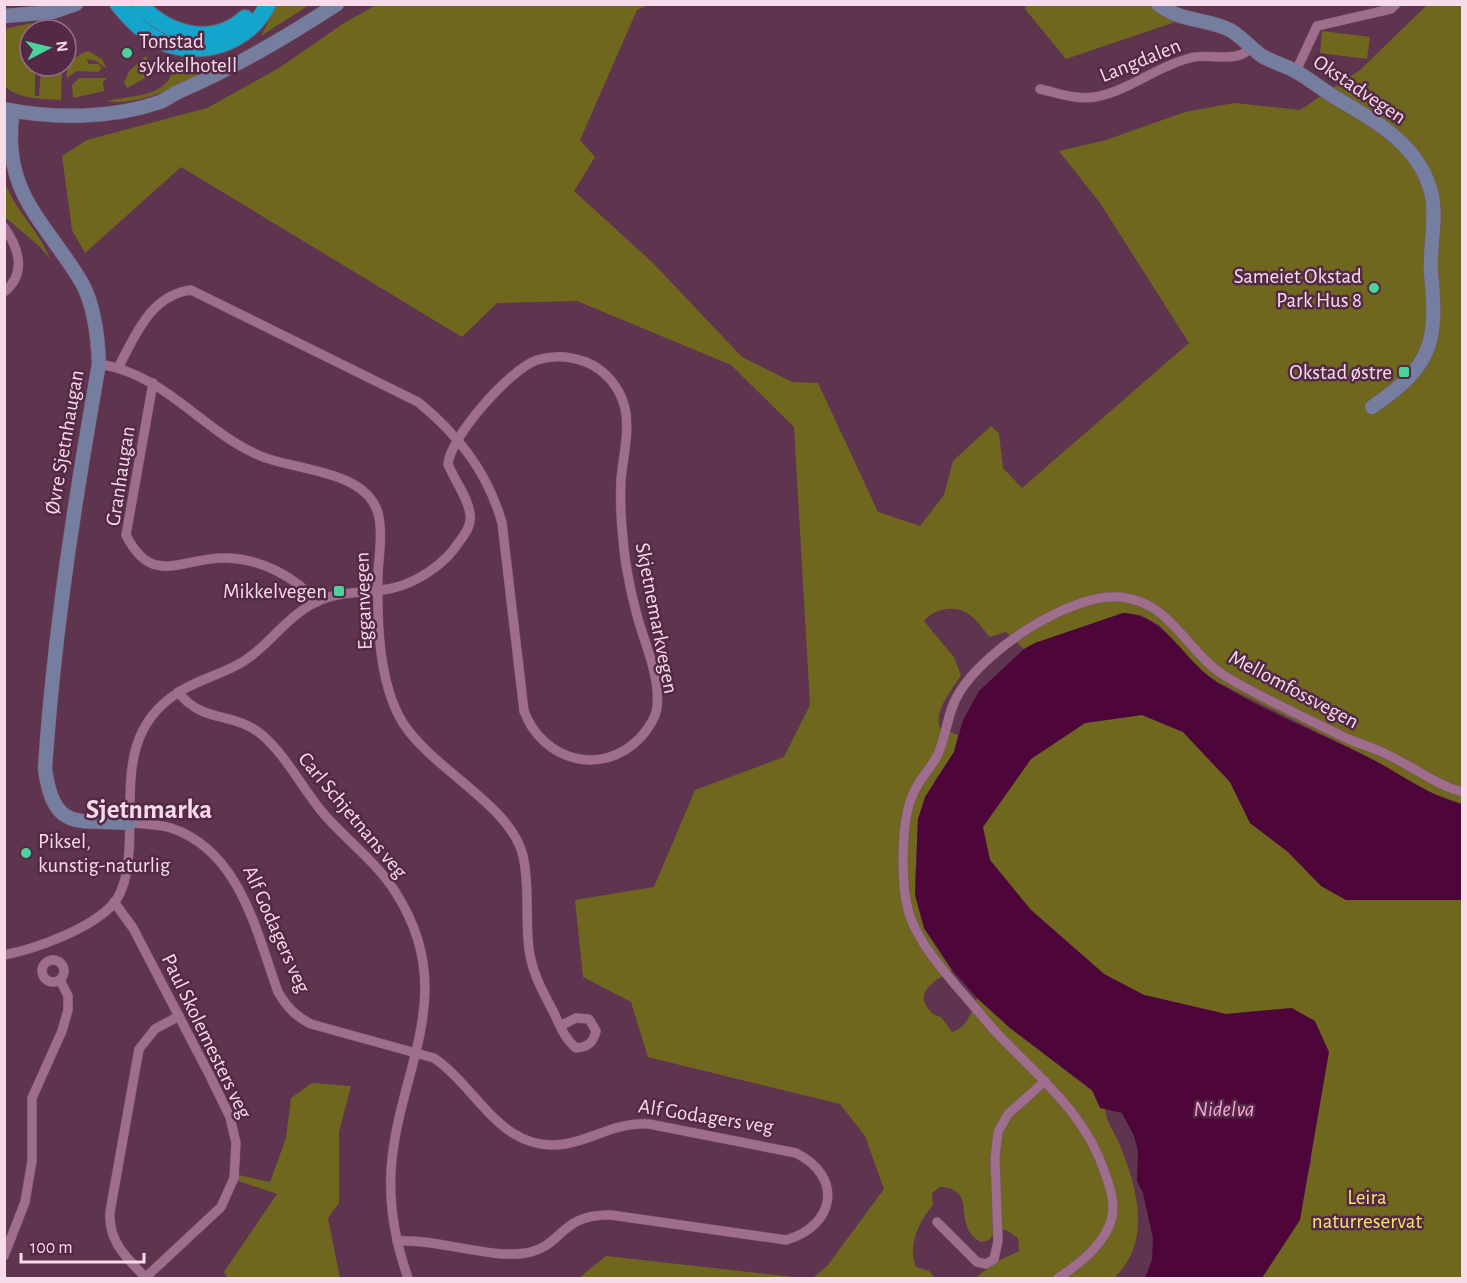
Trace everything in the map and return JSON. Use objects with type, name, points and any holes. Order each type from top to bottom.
[{"type":"highway","points":[[118,4],[158,40],[172,45],[201,48],[237,38],[256,23],[268,4]]},
{"type":"highway","points":[[139,4],[167,27],[204,35],[229,29],[248,16],[256,4]]},
{"type":"street","points":[[4,8],[52,4]]},
{"type":"street","points":[[4,16],[53,12],[76,4]]},
{"type":"street","points":[[9,106],[59,115],[102,114],[162,101],[266,50],[337,4]]},
{"type":"street","name":"Okstadvegen","points":[[1158,4],[1182,18],[1229,30],[1263,56],[1296,71],[1401,140],[1414,156],[1432,196],[1434,215],[1430,262],[1435,313],[1425,356],[1409,376],[1372,407]]},
{"type":"street","points":[[1296,71],[1317,26],[1391,9],[1396,4]]},
{"type":"street","name":"Langdalen","points":[[1040,89],[1081,98],[1095,97],[1190,57],[1236,57],[1251,47]]},
{"type":"street","name":"Øvre Sjetnhaugan","points":[[9,106],[8,153],[11,182],[30,213],[83,285],[94,317],[99,364],[65,560],[50,699],[45,769],[48,787],[57,810]]},
{"type":"street","points":[[4,227],[13,238],[20,264],[18,274],[4,292]]},
{"type":"street","name":"Skjetnemarkvegen","points":[[119,366],[144,320],[161,300],[173,292],[190,290],[399,391],[431,413],[486,478],[502,523],[519,680],[529,724],[547,746],[568,757],[598,761],[625,751],[644,734],[657,709],[654,673],[627,576],[622,539],[621,483],[627,426],[620,392],[610,378],[589,363],[559,356],[539,360],[512,376],[456,441]]},
{"type":"street","name":"Egganvegen","points":[[99,364],[119,366],[153,383],[236,444],[257,455],[341,479],[363,490],[371,498],[378,515],[378,631],[387,681],[402,722],[431,757],[509,825],[523,856],[529,950],[535,976],[560,1026]]},
{"type":"street","name":"Granhaugan","points":[[153,383],[126,535],[135,552],[149,564],[166,567],[225,557],[259,562],[299,585],[316,602]]},
{"type":"street","points":[[4,955],[55,938],[94,918],[114,902],[128,868],[129,776],[136,746],[153,713],[178,692],[243,662],[286,622],[316,602],[338,595],[393,588],[427,573],[457,545],[470,525],[468,505],[448,464],[456,441]]},
{"type":"street","name":"Mellomfossvegen","points":[[1058,1278],[1075,1266],[1099,1242],[1108,1227],[1113,1205],[1108,1180],[1089,1134],[1069,1106],[996,1032],[924,948],[910,915],[905,888],[907,812],[913,792],[938,753],[957,695],[986,659],[1038,622],[1096,600],[1118,597],[1147,603],[1167,616],[1204,661],[1225,676],[1348,739],[1389,755],[1437,784],[1462,792]]},
{"type":"street","name":"Carl Schjetnans veg","points":[[178,692],[195,710],[233,720],[260,734],[323,813],[380,870],[397,894],[413,925],[421,956],[425,987],[425,1013],[418,1053],[398,1126],[391,1172],[392,1211],[397,1241],[408,1278]]},
{"type":"street","name":"Alf Godagers veg","points":[[57,810],[65,817],[75,820],[172,828],[208,848],[223,863],[240,892],[278,992],[286,1006],[297,1017],[311,1024],[434,1058],[451,1069],[492,1117],[529,1143],[555,1146],[569,1144],[612,1127],[631,1123],[649,1124],[796,1153],[809,1159],[821,1170],[828,1200],[824,1215],[815,1226],[801,1236],[786,1240],[592,1214],[568,1224],[547,1245],[521,1254],[420,1240],[397,1241]]},
{"type":"street","name":"Paul Skolemesters veg","points":[[114,902],[134,928],[230,1117],[237,1156],[234,1178],[220,1207],[146,1278]]},
{"type":"street","points":[[4,1256],[26,1202],[32,1161],[32,1098],[62,1030],[68,1010],[68,996],[60,980]]},
{"type":"street","points":[[146,1278],[116,1244],[111,1230],[110,1212],[139,1049],[155,1029],[178,1016]]},
{"type":"street","points":[[937,1222],[977,1262],[986,1264],[994,1259],[998,1241],[995,1158],[998,1132],[1008,1114],[1045,1081]]},
{"type":"green space","points":[[1026,4],[1161,5],[1181,20],[1066,59],[1025,9]]},
{"type":"green space","points":[[277,5],[309,5],[261,36]]},
{"type":"green space","points":[[376,5],[648,5],[637,10],[580,140],[595,157],[574,191],[653,263],[742,357],[792,382],[818,383],[878,512],[920,526],[944,495],[953,461],[991,426],[999,434],[1003,468],[1022,488],[1189,343],[1100,203],[1059,151],[1106,140],[1185,112],[1234,103],[1300,110],[1360,70],[1427,5],[1462,5],[1462,804],[1426,791],[1370,758],[1219,683],[1194,665],[1159,625],[1141,615],[1123,613],[1035,643],[1024,649],[1006,632],[990,637],[967,613],[956,609],[938,611],[924,621],[954,657],[961,675],[941,707],[939,715],[940,728],[958,735],[954,752],[934,782],[918,819],[915,883],[924,928],[952,970],[928,988],[924,994],[924,1000],[934,1015],[941,1017],[952,1032],[965,1023],[977,998],[1010,1028],[1096,1094],[1105,1109],[1126,1160],[1136,1196],[1138,1214],[1134,1248],[1126,1264],[1114,1278],[975,1278],[998,1261],[1019,1251],[1018,1238],[1006,1230],[996,1230],[989,1240],[981,1242],[972,1235],[967,1227],[959,1194],[952,1189],[940,1187],[932,1193],[933,1205],[919,1226],[913,1251],[916,1267],[929,1271],[935,1278],[813,1278],[828,1265],[884,1189],[865,1136],[840,1104],[648,1057],[631,1002],[583,977],[575,900],[654,887],[695,790],[784,757],[810,705],[794,427],[731,365],[577,301],[497,303],[462,337],[181,167],[85,253],[72,230],[62,156],[87,140],[207,108],[279,68],[344,23]]},
{"type":"green space","points":[[18,26],[18,78],[35,78],[35,96],[39,96],[40,78],[62,78],[61,100],[24,96],[5,87],[5,29]]},
{"type":"green space","points":[[1322,31],[1370,37],[1367,59],[1320,53]]},
{"type":"green space","points":[[88,51],[102,59],[107,69],[96,61],[86,59],[89,64],[98,64],[102,68],[98,72],[78,71],[79,55]]},
{"type":"green space","points":[[146,56],[152,68],[149,76],[127,88],[124,82],[130,70]]},
{"type":"green space","points":[[189,57],[195,65],[222,61],[223,66],[182,85],[150,96],[120,102],[107,101],[150,93],[167,82],[172,73],[173,61]]},
{"type":"green space","points":[[79,78],[107,78],[103,82],[104,91],[73,98],[72,85]]},
{"type":"green space","points":[[4,180],[8,191],[40,239],[50,259],[40,247],[5,217]]},
{"type":"green space","name":"Leira naturreservat","points":[[1142,715],[1183,732],[1230,782],[1250,823],[1288,852],[1321,885],[1346,900],[1462,900],[1462,1278],[1257,1278],[1296,1207],[1311,1161],[1292,1008],[1226,1014],[1144,995],[1104,974],[1031,910],[990,860],[982,827],[1031,759],[1085,723]]},
{"type":"green space","points":[[312,1083],[351,1086],[339,1132],[339,1203],[328,1218],[340,1278],[228,1278],[224,1272],[277,1194],[238,1181],[239,1175],[270,1182],[286,1138],[291,1098]]},
{"type":"green space","points":[[606,1256],[803,1278],[579,1278]]},
{"type":"water","name":"Nidelva","points":[[1123,613],[1139,616],[1152,622],[1175,641],[1207,675],[1220,684],[1368,757],[1425,789],[1462,804],[1462,900],[1346,900],[1321,886],[1288,852],[1250,823],[1230,782],[1183,732],[1142,715],[1085,723],[1031,759],[983,827],[990,860],[1031,910],[1104,974],[1144,995],[1226,1014],[1292,1008],[1315,1021],[1329,1052],[1300,1220],[1262,1278],[1145,1278],[1152,1260],[1153,1239],[1143,1193],[1137,1181],[1138,1151],[1134,1136],[1122,1113],[1100,1108],[1092,1090],[1010,1028],[977,998],[952,970],[924,928],[915,895],[918,819],[925,797],[954,752],[963,720],[979,691],[1024,649],[1035,643]]},
{"type":"place","name":"Tonstad sykkelhotell","points":[[127,53]]},
{"type":"place","name":"Sameiet Okstad Park Hus 8","points":[[1374,288]]},
{"type":"place","name":"Okstad østre","points":[[1404,372]]},
{"type":"place","name":"Mikkelvegen","points":[[339,591]]},
{"type":"place","name":"Piksel, kunstig-naturlig","points":[[26,853]]},
{"type":"district","name":"Sjetnmarka","points":[[149,809]]}]
